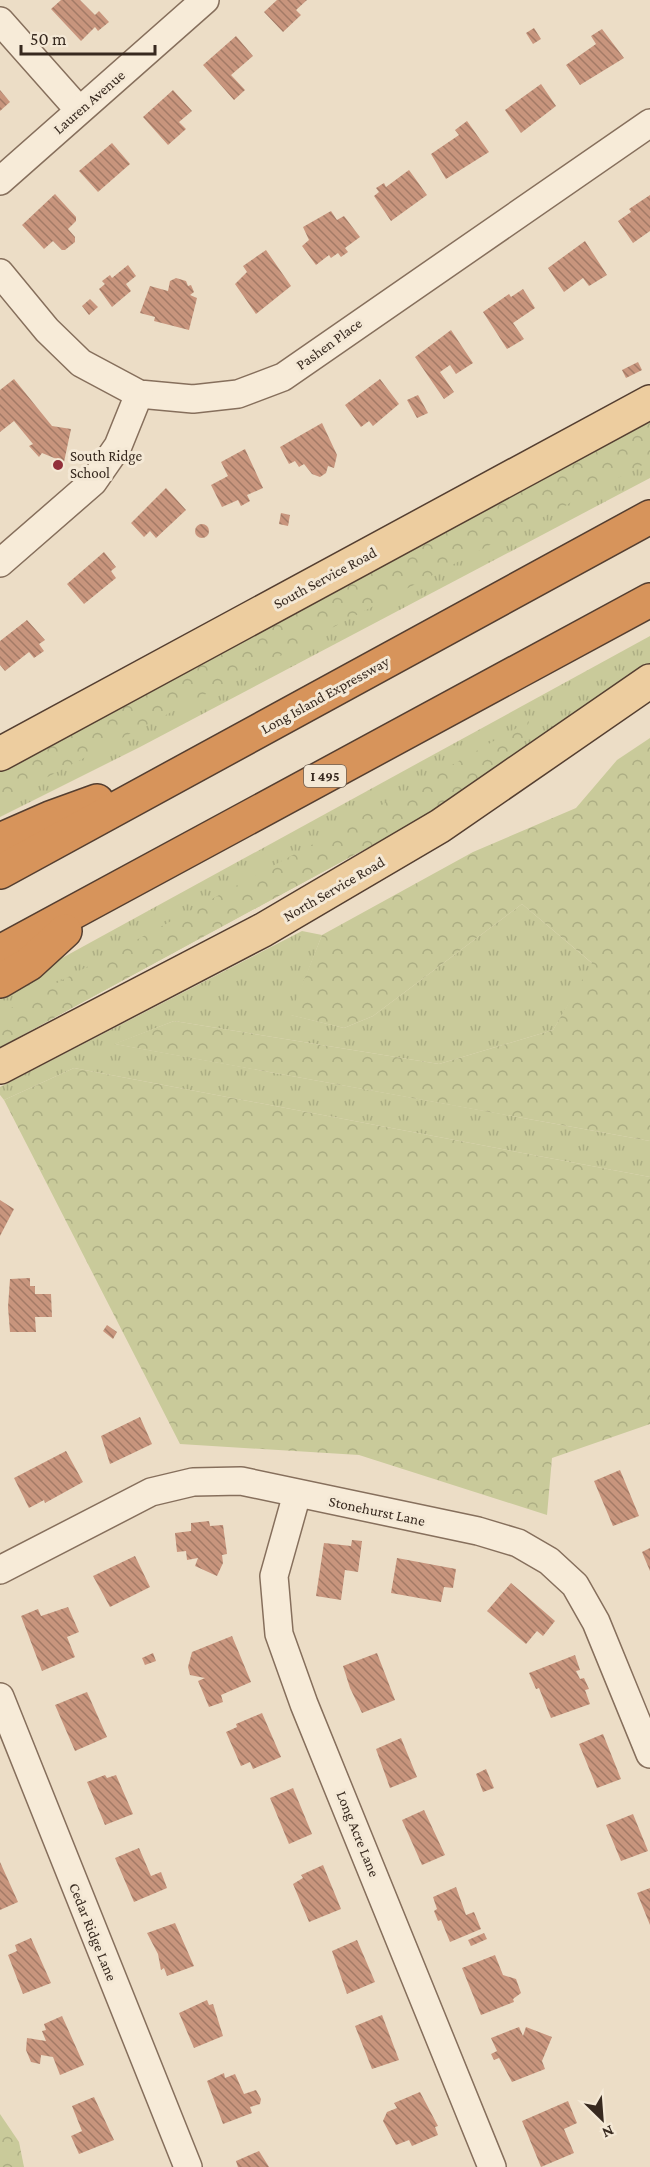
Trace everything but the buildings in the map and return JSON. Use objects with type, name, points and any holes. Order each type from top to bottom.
[{"type":"highway","name":"Long Island Expressway","points":[[0,872],[650,517]]},
{"type":"highway","name":"I 495","points":[[0,952],[650,600]]},
{"type":"highway","points":[[0,840],[50,818],[198,765]]},
{"type":"highway","points":[[0,981],[29,964],[102,897]]},
{"type":"main road","name":"South Service Road","points":[[0,754],[650,402]]},
{"type":"main road","name":"North Service Road","points":[[0,1067],[263,930],[440,826],[650,681]]},
{"type":"street","name":"Lauren Avenue","points":[[0,181],[205,0]]},
{"type":"street","points":[[0,21],[79,110]]},
{"type":"street","name":"Pashen Place","points":[[0,273],[47,330],[81,363],[139,394],[193,399],[238,394],[283,377],[650,123]]},
{"type":"street","points":[[0,563],[93,482],[118,446],[139,394]]},
{"type":"street","name":"Stonehurst Lane","points":[[0,1570],[151,1492],[193,1482],[241,1481],[478,1531],[518,1543],[549,1561],[575,1585],[596,1622],[650,1754]]},
{"type":"street","name":"Long Acre Lane","points":[[297,1494],[274,1576],[279,1634],[309,1715],[492,2167]]},
{"type":"street","name":"Cedar Ridge Lane","points":[[0,1697],[188,2167]]},
{"type":"green space","points":[[650,417],[650,478],[140,747],[0,817],[0,769]]},
{"type":"green space","points":[[650,417],[650,461],[0,802],[0,773]]},
{"type":"green space","points":[[650,636],[650,663],[446,805],[0,1047],[0,992]]},
{"type":"green space","points":[[529,721],[521,753],[446,805],[0,1047],[0,1014],[315,843]]},
{"type":"green space","points":[[650,738],[650,1141],[114,1044],[174,1021],[439,1064],[553,1030],[592,963],[522,904],[373,1016],[344,1028],[290,1015],[322,935],[473,852],[576,808],[617,760]]},
{"type":"green space","points":[[522,904],[593,964],[553,1030],[439,1064],[174,1021],[115,1044],[650,1141],[650,1177],[74,1068],[4,1100],[0,1095],[0,1087],[302,931],[322,935],[291,1015],[344,1028],[373,1016]]},
{"type":"green space","points":[[74,1068],[650,1177],[650,1424],[552,1458],[547,1515],[359,1455],[180,1444],[4,1100]]},
{"type":"green space","points":[[0,2114],[19,2142],[24,2167],[0,2167]]},
{"type":"place","name":"South Ridge School","points":[[58,465]]}]
